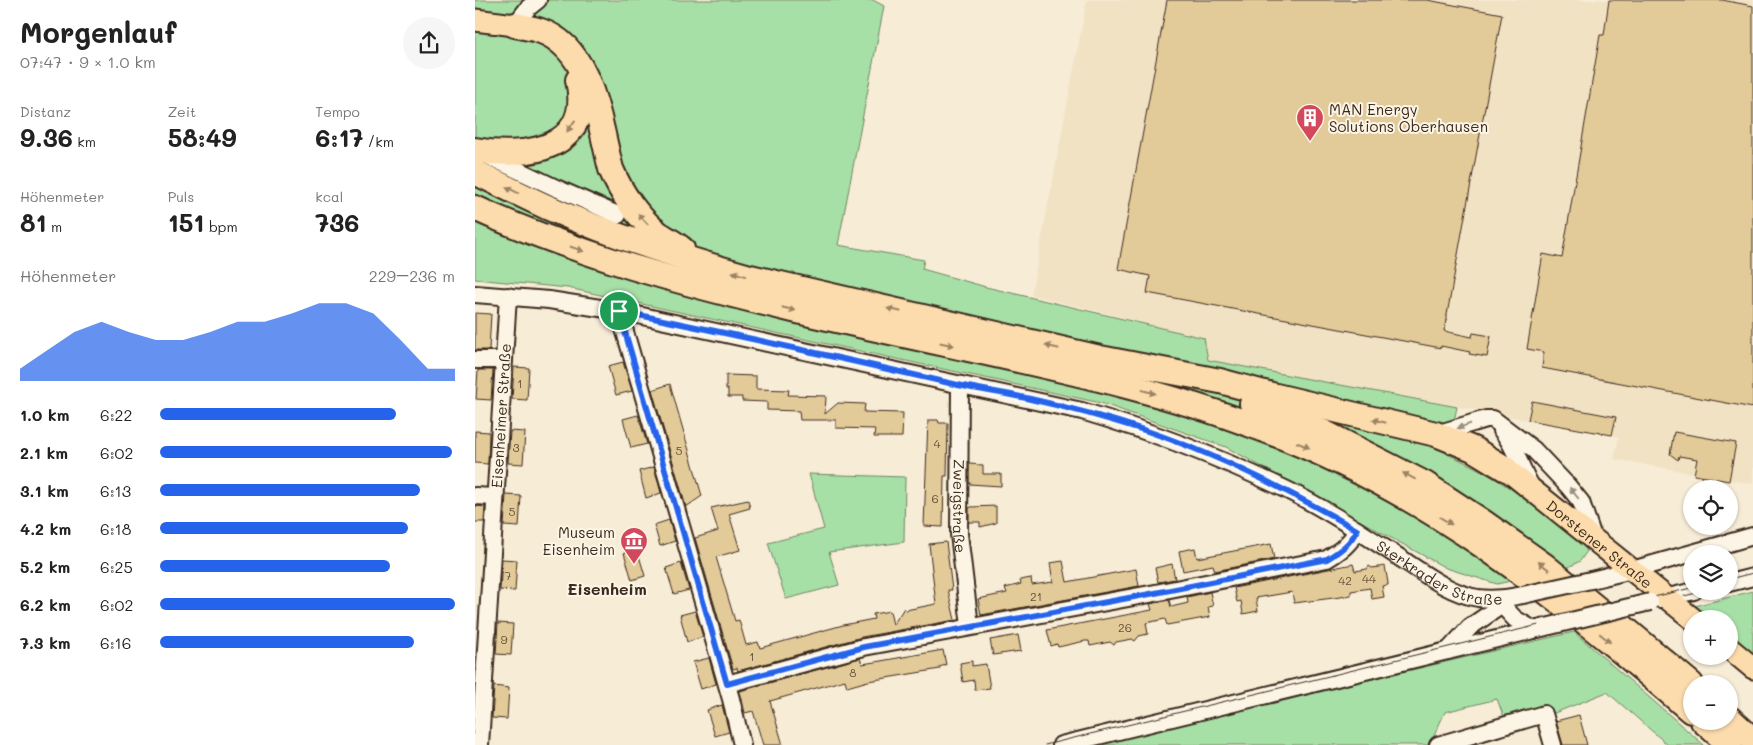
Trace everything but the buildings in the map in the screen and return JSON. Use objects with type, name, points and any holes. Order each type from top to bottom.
[{"type":"highway","points":[[476,156],[543,149],[554,144],[565,135],[575,123],[580,110],[577,76],[568,59],[557,47],[515,26]]},
{"type":"highway","points":[[515,26],[549,34],[573,54],[587,77],[611,169],[619,188],[645,221],[658,233],[681,248],[694,261]]},
{"type":"highway","points":[[476,156],[557,211],[694,261],[750,277],[1100,358],[1220,381],[1281,398],[1436,434],[1473,449],[1506,468]]},
{"type":"highway","points":[[475,208],[531,232],[602,257],[694,285],[1102,380],[1182,401],[1264,429],[1345,464],[1412,500],[1459,530],[1506,562],[1596,631],[1683,704]]},
{"type":"highway","points":[[475,220],[500,230],[531,232]]},
{"type":"highway","points":[[1100,358],[1183,381],[1262,407],[1351,445],[1425,484],[1545,566],[1617,622],[1683,677]]},
{"type":"highway","points":[[1738,726],[1753,740]]},
{"type":"highway","points":[[1713,730],[1730,745]]},
{"type":"main road","points":[[475,20],[515,26]]},
{"type":"main road","name":"Dorstener Straße","points":[[1506,468],[1632,570],[1658,600],[1683,614]]},
{"type":"main road","points":[[1738,656],[1753,668]]},
{"type":"street","points":[[515,26],[528,8],[539,0]]},
{"type":"street","points":[[476,156],[618,215]]},
{"type":"street","name":"Sterkrader Straße","points":[[475,294],[549,300],[619,311],[1057,405],[1148,431],[1254,474],[1323,510],[1425,574],[1461,593],[1478,598],[1501,602],[1523,595],[1632,570],[1753,536]]},
{"type":"street","name":"Eisenheimer Straße","points":[[481,745],[494,497],[508,296]]},
{"type":"street","points":[[619,311],[727,684],[742,745]]},
{"type":"street","points":[[475,360],[505,360]]},
{"type":"street","name":"Zweigstraße","points":[[960,385],[959,534],[970,626]]},
{"type":"street","points":[[1436,434],[1487,419],[1493,419],[1534,450],[1568,486],[1581,502],[1593,537]]},
{"type":"street","points":[[1493,419],[1506,468]]},
{"type":"street","points":[[1493,419],[1510,440],[1523,474],[1533,490]]},
{"type":"street","points":[[475,496],[494,497]]},
{"type":"street","points":[[727,684],[864,647],[1327,559],[1341,550],[1353,538],[1357,530]]},
{"type":"street","points":[[1738,581],[1753,577]]},
{"type":"street","points":[[1061,745],[1683,594]]},
{"type":"street","points":[[1448,651],[1470,627],[1501,602],[1515,619],[1540,628]]},
{"type":"street","points":[[1438,745],[1545,714],[1553,745]]},
{"type":"shaded area","name":"MAN Energy Solutions Oberhausen","points":[[1087,0],[1753,0],[1753,484],[1614,459],[1619,437],[1208,360],[1203,338],[1031,295]]},
{"type":"green space","points":[[475,0],[873,0],[884,6],[838,245],[924,260],[922,269],[986,287],[1204,338],[1208,360],[1457,407],[1447,454],[1484,472],[1519,494],[1583,545],[1587,551],[1580,561],[1565,569],[1497,584],[1446,568],[1226,447],[1101,403],[568,288],[475,279]]},
{"type":"green space","points":[[809,474],[905,477],[904,542],[829,552],[839,585],[786,599],[768,543],[824,529]]},
{"type":"green space","points":[[1753,591],[1753,653],[1738,641],[1738,610],[1700,610],[1695,606],[1718,600],[1738,600],[1738,595]]},
{"type":"green space","points":[[1574,632],[1683,727],[1683,730],[1687,730],[1704,745],[1668,745],[1607,692],[1552,714],[1508,728],[1497,699],[1445,712],[1432,740],[1427,745],[1089,745]]},
{"type":"tram line","points":[[1738,577],[1753,573]]},
{"type":"tram line","points":[[1045,745],[1683,590]]},
{"type":"place","name":"MAN Energy Solutions Oberhausen","points":[[1310,142]]},
{"type":"place","name":"Museum Eisenheim","points":[[634,565]]},
{"type":"district","name":"Eisenheim","points":[[607,588]]},
{"type":"route","points":[[619,311],[1024,398],[1115,421],[1148,431],[1223,460],[1290,492],[1357,530],[1353,538],[1341,550],[1327,559],[864,647],[727,684],[619,311]]}]
